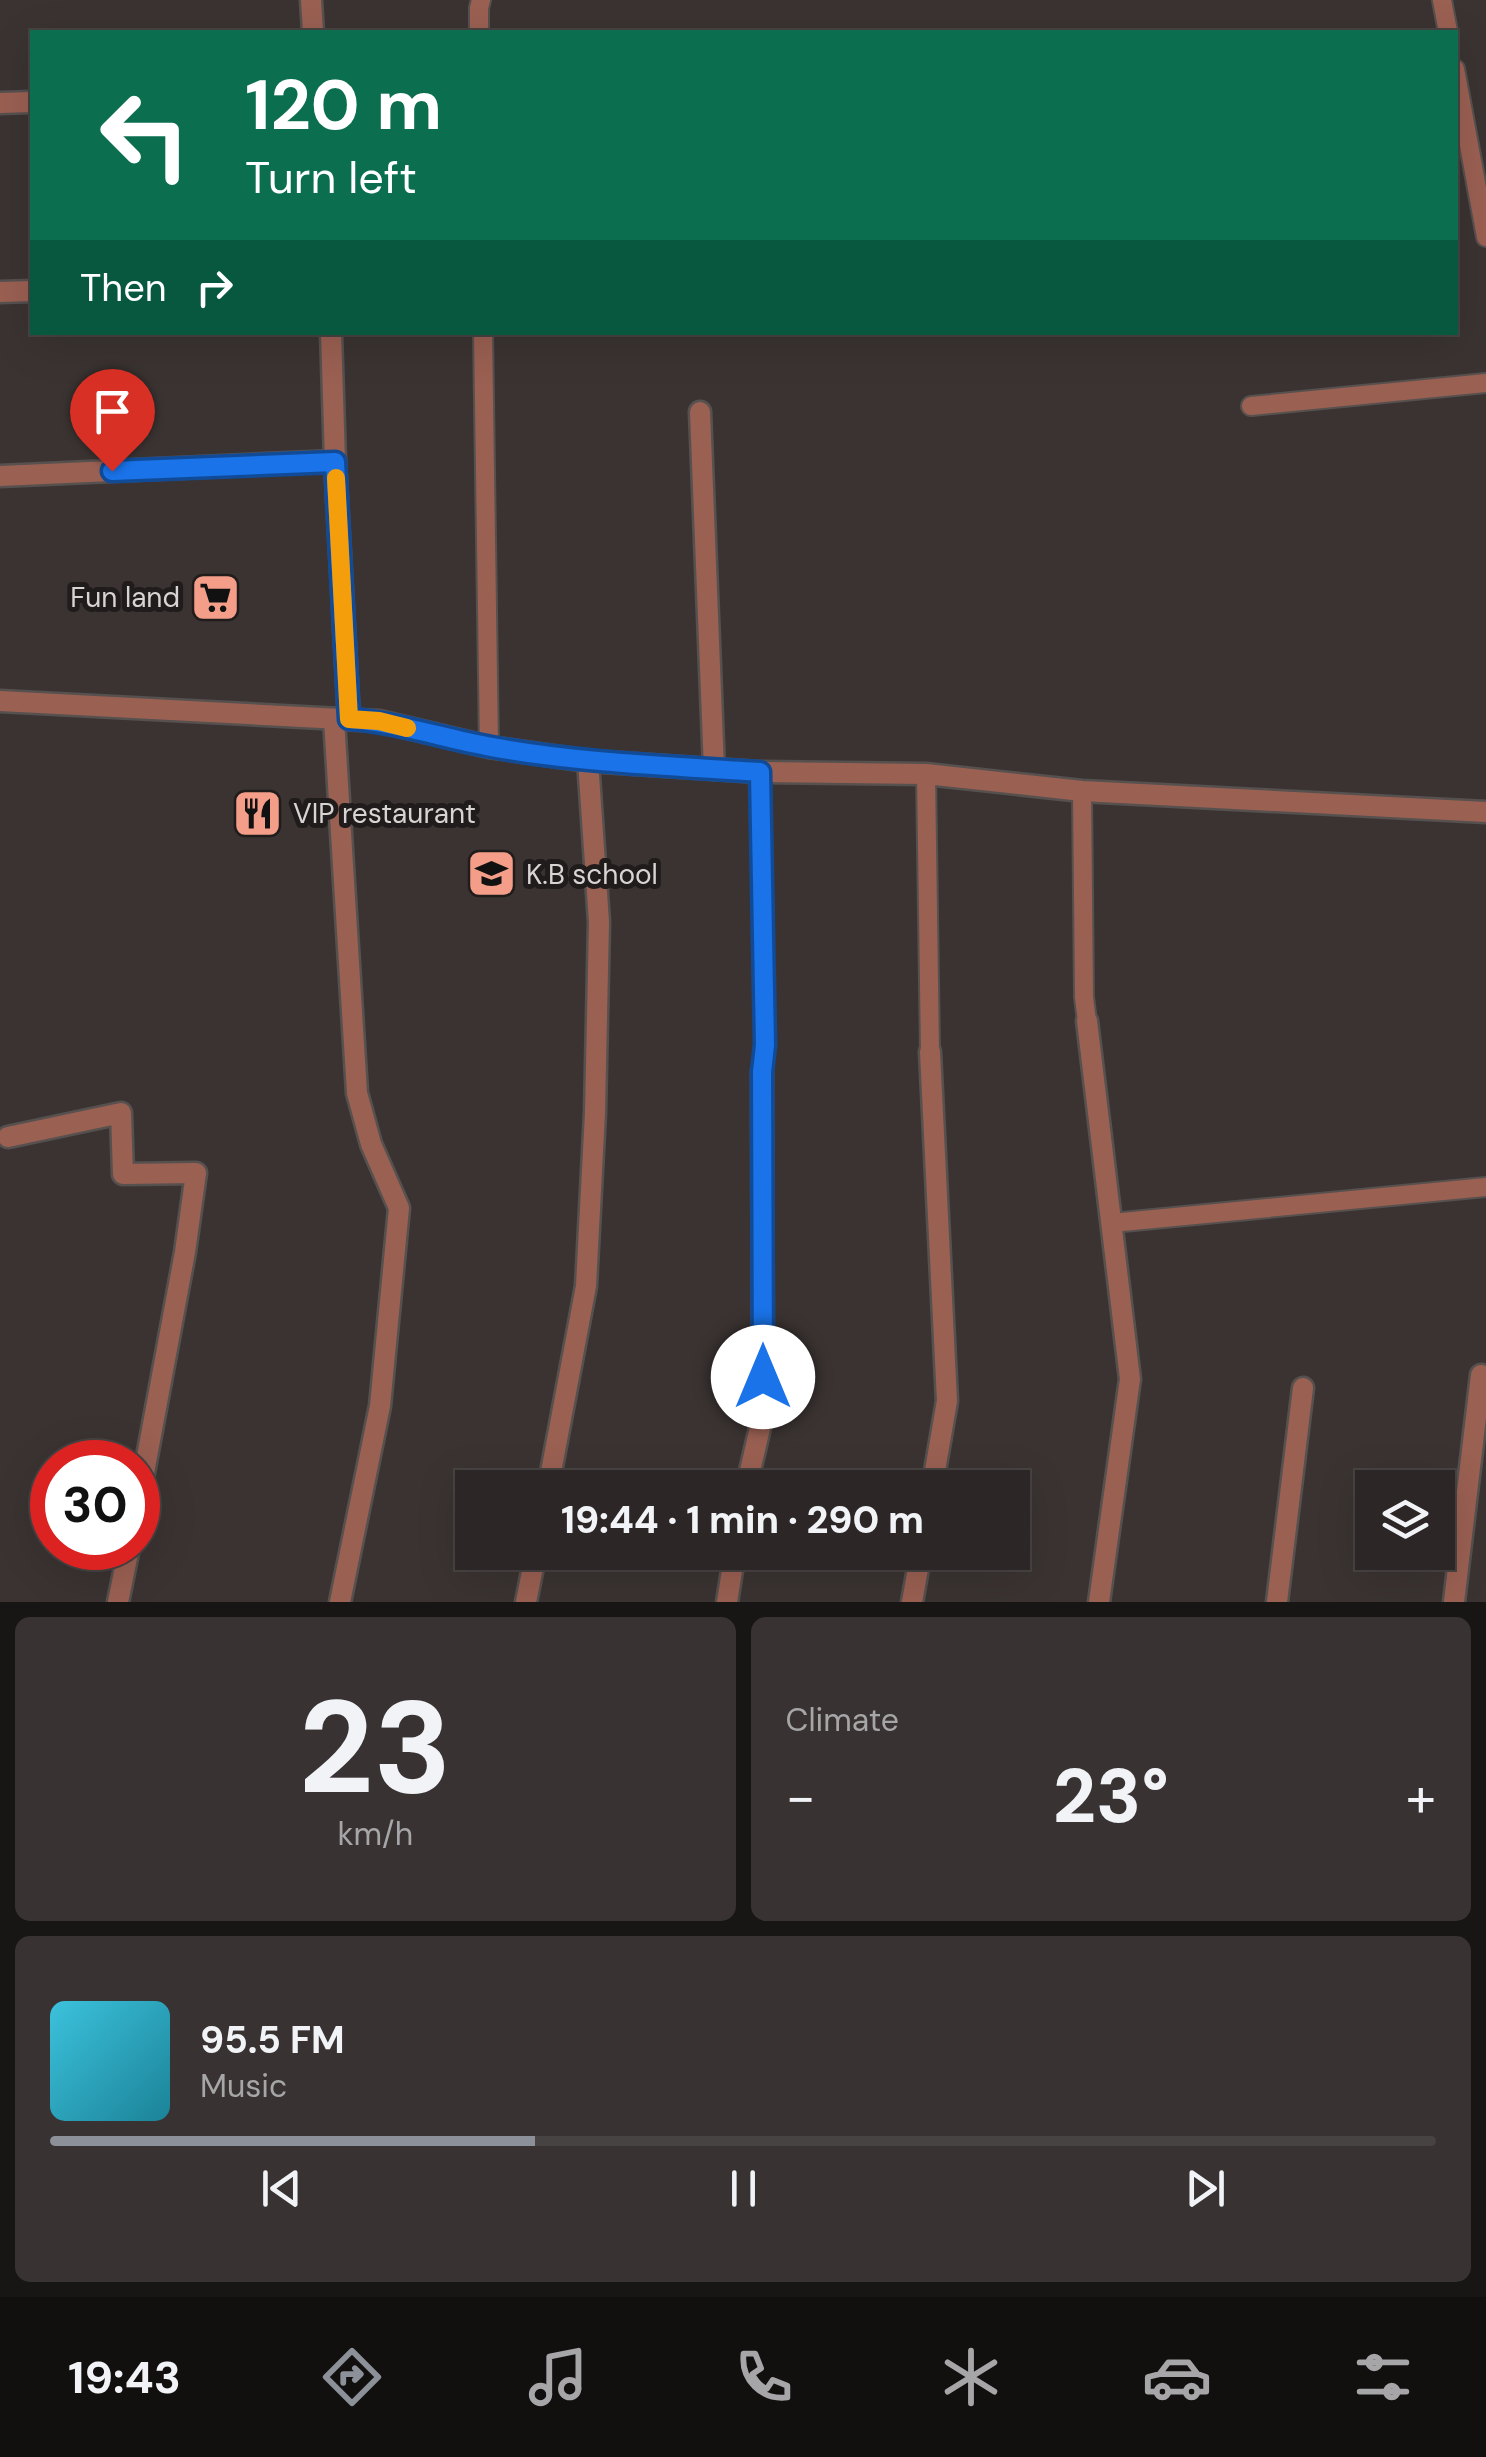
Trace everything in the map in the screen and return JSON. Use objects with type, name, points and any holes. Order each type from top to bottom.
[{"type":"street","points":[[311,0],[313,30]]},
{"type":"street","points":[[0,103],[30,102]]},
{"type":"street","points":[[0,292],[30,291]]},
{"type":"street","points":[[331,335],[356,1092],[371,1144],[400,1208],[380,1406],[340,1602]]},
{"type":"street","points":[[700,412],[714,770]]},
{"type":"street","points":[[0,476],[335,462]]},
{"type":"street","points":[[0,701],[379,721],[488,747],[588,761],[760,772],[926,774],[1082,791],[1486,812]]},
{"type":"street","points":[[551,1470],[586,1286],[593,1151],[599,922],[588,761]]},
{"type":"street","points":[[1087,1022],[1130,1380],[1100,1602]]},
{"type":"street","points":[[930,1052],[946,1401],[935,1470]]},
{"type":"street","points":[[750,1470],[763,1415],[762,1072]]},
{"type":"street","points":[[8,1137],[121,1113],[124,1174],[196,1173],[150,1440]]},
{"type":"street","points":[[1454,1602],[1481,1375]]},
{"type":"street","points":[[1276,1602],[1304,1388]]},
{"type":"street","points":[[118,1602],[125,1570]]},
{"type":"street","points":[[526,1602],[532,1570]]},
{"type":"street","points":[[727,1602],[732,1570]]},
{"type":"street","points":[[912,1602],[917,1570]]},
{"type":"lane","points":[[480,30],[482,0]]},
{"type":"lane","points":[[1442,0],[1448,30]]},
{"type":"lane","points":[[1458,86],[1486,236]]},
{"type":"lane","points":[[483,335],[488,747]]},
{"type":"lane","points":[[1251,406],[1486,383]]},
{"type":"lane","points":[[760,772],[765,1045],[762,1072]]},
{"type":"lane","points":[[926,774],[930,1052]]},
{"type":"lane","points":[[1082,791],[1087,1022]]},
{"type":"lane","points":[[1112,1223],[1486,1187]]},
{"type":"slow traffic","points":[[336,478],[349,719],[407,728]]},
{"type":"place","name":"Fun land","points":[[215,597]]},
{"type":"place","name":"VIP restaurant","points":[[258,813]]},
{"type":"place","name":"K.B school","points":[[491,874]]},
{"type":"route","points":[[112,471],[335,462],[349,719],[379,721],[488,747],[588,761],[760,772],[765,1045],[763,1377]]}]
